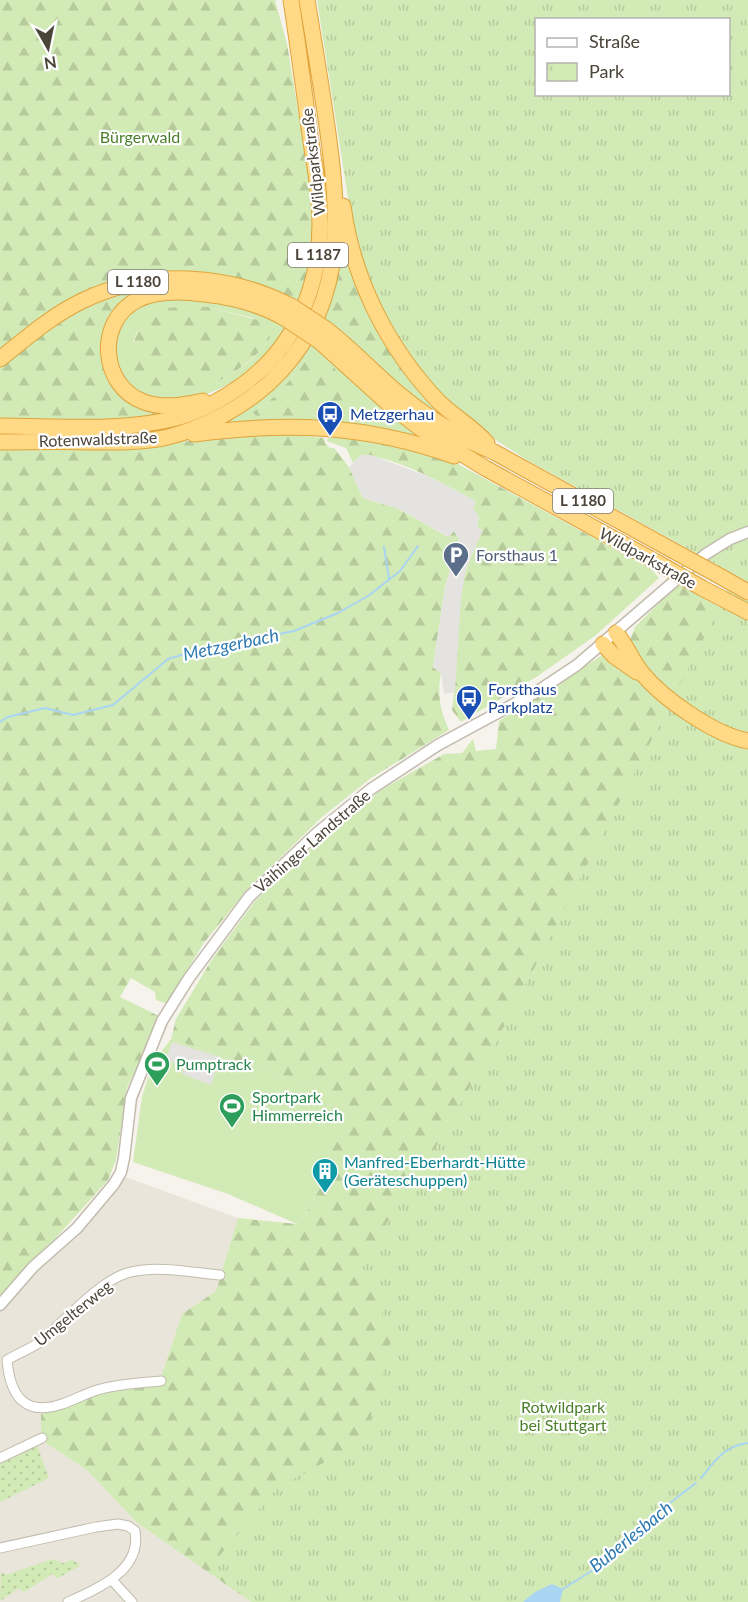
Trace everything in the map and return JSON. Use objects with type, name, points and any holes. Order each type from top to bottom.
[{"type":"highway","points":[[282,0],[303,78]]},
{"type":"highway","name":"Wildparkstraße","points":[[224,397],[252,377],[275,355],[299,319],[313,282],[320,237],[320,203],[291,0]]},
{"type":"highway","name":"Wildparkstraße","points":[[307,0],[332,165]]},
{"type":"highway","name":"Rotenwaldstraße","points":[[0,442],[131,441],[170,436],[220,416],[254,395],[284,368],[306,339],[322,306],[334,261],[336,221],[332,165]]},
{"type":"highway","name":"L 1187","points":[[332,165],[343,202],[355,261],[372,305],[384,328],[430,392],[484,440],[494,452]]},
{"type":"highway","name":"L 1180","points":[[0,359],[38,328],[67,309],[106,291],[136,283],[180,278],[228,283],[256,291],[322,335],[409,402],[466,439],[494,452]]},
{"type":"highway","name":"L 1180","points":[[224,397],[164,406],[144,402],[128,393],[115,377],[108,356],[108,340],[119,316],[131,304],[149,296],[189,292],[233,298],[290,313]]},
{"type":"highway","name":"L 1180","points":[[322,335],[406,418],[484,468]]},
{"type":"highway","name":"Rotenwaldstraße","points":[[0,426],[104,426],[150,423],[188,415],[224,397]]},
{"type":"highway","name":"L 1180","points":[[170,436],[261,427],[341,429],[380,434],[417,443],[484,468]]},
{"type":"highway","name":"Wildparkstraße","points":[[494,452],[748,592]]},
{"type":"highway","name":"Wildparkstraße","points":[[484,468],[748,612]]},
{"type":"highway","points":[[616,633],[643,674]]},
{"type":"highway","points":[[603,644],[624,664],[643,674],[699,720],[731,737],[748,741]]},
{"type":"street","name":"Vaihinger Landstraße","points":[[0,1305],[33,1267],[77,1228],[114,1184],[121,1172],[124,1158],[131,1098],[162,1021],[189,978],[249,897],[317,833],[370,789],[438,745],[558,678],[603,644],[706,554],[730,539],[748,532]]},
{"type":"street","name":"Umgelterweg","points":[[3,1357],[37,1344],[100,1289],[126,1274],[156,1270],[220,1275]]},
{"type":"street","points":[[3,1357],[14,1391],[22,1402],[34,1408],[54,1406],[97,1390],[161,1382]]},
{"type":"street","points":[[0,1458],[42,1438]]},
{"type":"street","points":[[0,1548],[118,1524],[128,1526],[135,1531],[137,1540],[123,1570],[112,1580],[68,1602]]},
{"type":"street","points":[[112,1580],[132,1602]]},
{"type":"shaded area","name":"Forsthaus 1","points":[[361,455],[371,455],[427,476],[476,501],[473,508],[479,517],[477,526],[482,531],[466,569],[461,598],[455,692],[444,694],[441,673],[433,667],[445,587],[458,538],[454,531],[449,537],[399,509],[363,498],[349,467]]},
{"type":"shaded area","points":[[172,1042],[220,1057],[211,1085],[182,1074],[184,1066],[166,1060]]},
{"type":"shaded area","points":[[123,1176],[238,1218],[216,1291],[182,1314],[158,1386],[97,1393],[41,1440],[87,1470],[136,1522],[251,1602],[0,1602],[0,1310]]},
{"type":"green space","name":"Bürgerwald","points":[[0,0],[275,0],[287,44],[312,196],[313,231],[308,271],[299,302],[135,277],[0,352]]},
{"type":"green space","name":"Rotwildpark bei Stuttgart","points":[[317,0],[748,0],[748,1602],[253,1602],[210,1567],[277,1488],[364,1441],[392,1337],[361,1263],[441,1139],[508,1019],[727,593],[723,568],[527,460],[485,433],[438,391],[405,351],[386,319],[366,274],[351,217]]},
{"type":"green space","points":[[342,235],[466,431],[426,407],[322,317],[331,302],[338,271]]},
{"type":"green space","points":[[156,288],[102,339],[102,355],[107,375],[171,412],[139,420],[0,421],[0,366],[35,338],[72,314],[112,297]]},
{"type":"green space","points":[[160,298],[214,301],[251,310],[287,327],[257,363],[233,381],[205,394],[183,399],[160,400],[139,394],[116,370],[115,333],[132,309]],"holes":[[[191,307],[208,307],[253,318],[270,338],[252,359],[231,375],[206,385],[180,391],[133,342],[137,331]]]},
{"type":"green space","points":[[208,307],[264,322],[270,338],[260,351],[232,374],[198,389],[164,390],[149,384],[135,372],[130,362],[130,354],[137,330],[137,318],[161,308]]},
{"type":"green space","points":[[309,342],[427,440],[207,428]],"holes":[[[305,362],[341,417],[253,412],[277,395]]]},
{"type":"green space","points":[[322,357],[340,376],[344,391],[341,417],[305,415],[262,418],[256,416],[253,412],[277,395],[305,362]]},
{"type":"green space","points":[[248,432],[306,433],[306,436],[324,438],[326,444],[334,448],[349,467],[363,498],[399,509],[448,537],[454,531],[459,538],[445,587],[433,667],[441,673],[440,702],[449,730],[371,778],[322,817],[247,890],[203,944],[167,1004],[156,1000],[155,992],[131,978],[120,997],[161,1017],[127,1088],[116,1160],[108,1180],[0,1300],[0,448],[154,446]]},
{"type":"green space","points":[[338,436],[398,445],[456,463],[651,569],[659,578],[596,635],[538,676],[461,722],[452,710],[459,604],[469,560],[482,531],[477,526],[479,517],[473,508],[476,501],[420,472],[390,461],[361,455],[353,463],[346,448],[327,441],[328,438]]},
{"type":"green space","points":[[678,584],[748,623],[683,703],[644,667],[630,640],[635,627]]},
{"type":"green space","points":[[601,656],[612,658],[691,722],[748,1602],[251,1602],[136,1522],[87,1470],[41,1440],[41,1414],[97,1393],[158,1386],[182,1314],[216,1291],[238,1218],[297,1224],[307,1212],[329,1169],[325,1089],[171,1039],[176,1019],[211,961],[255,901],[321,839],[381,790],[444,754],[462,753],[473,739],[476,751],[496,749],[499,721]]},
{"type":"green space","name":"Sportpark Himmerreich","points":[[171,1039],[326,1089],[329,1169],[307,1212],[297,1224],[228,1194],[133,1162],[142,1097],[153,1062]]},
{"type":"green space","points":[[37,1445],[49,1478],[0,1502],[0,1461]]},
{"type":"green space","points":[[53,1559],[63,1563],[72,1560],[81,1565],[58,1578],[52,1574],[24,1592],[19,1588],[0,1601],[1,1572],[6,1575]]},
{"type":"water","points":[[552,1584],[563,1589],[560,1602],[523,1602],[535,1592]]},
{"type":"waterway","name":"Metzgerbach","points":[[0,722],[8,717],[45,708],[73,715],[113,705],[168,659],[198,650],[294,631],[338,613],[368,596],[400,571],[418,546]]},
{"type":"waterway","points":[[384,547],[389,579]]},
{"type":"waterway","name":"Buberlesbach","points":[[701,1478],[726,1451],[748,1443]]},
{"type":"waterway","name":"Buberlesbach","points":[[563,1589],[598,1567],[631,1539],[654,1515],[696,1483]]},
{"type":"place","name":"Metzgerhau","points":[[330,437]]},
{"type":"place","name":"Forsthaus 1","points":[[456,578]]},
{"type":"place","name":"Forsthaus Parkplatz","points":[[469,721]]},
{"type":"place","name":"Pumptrack","points":[[157,1087]]},
{"type":"place","name":"Sportpark Himmerreich","points":[[232,1129]]},
{"type":"place","name":"Manfred-Eberhardt-Hütte (Geräteschuppen)","points":[[325,1194]]}]
